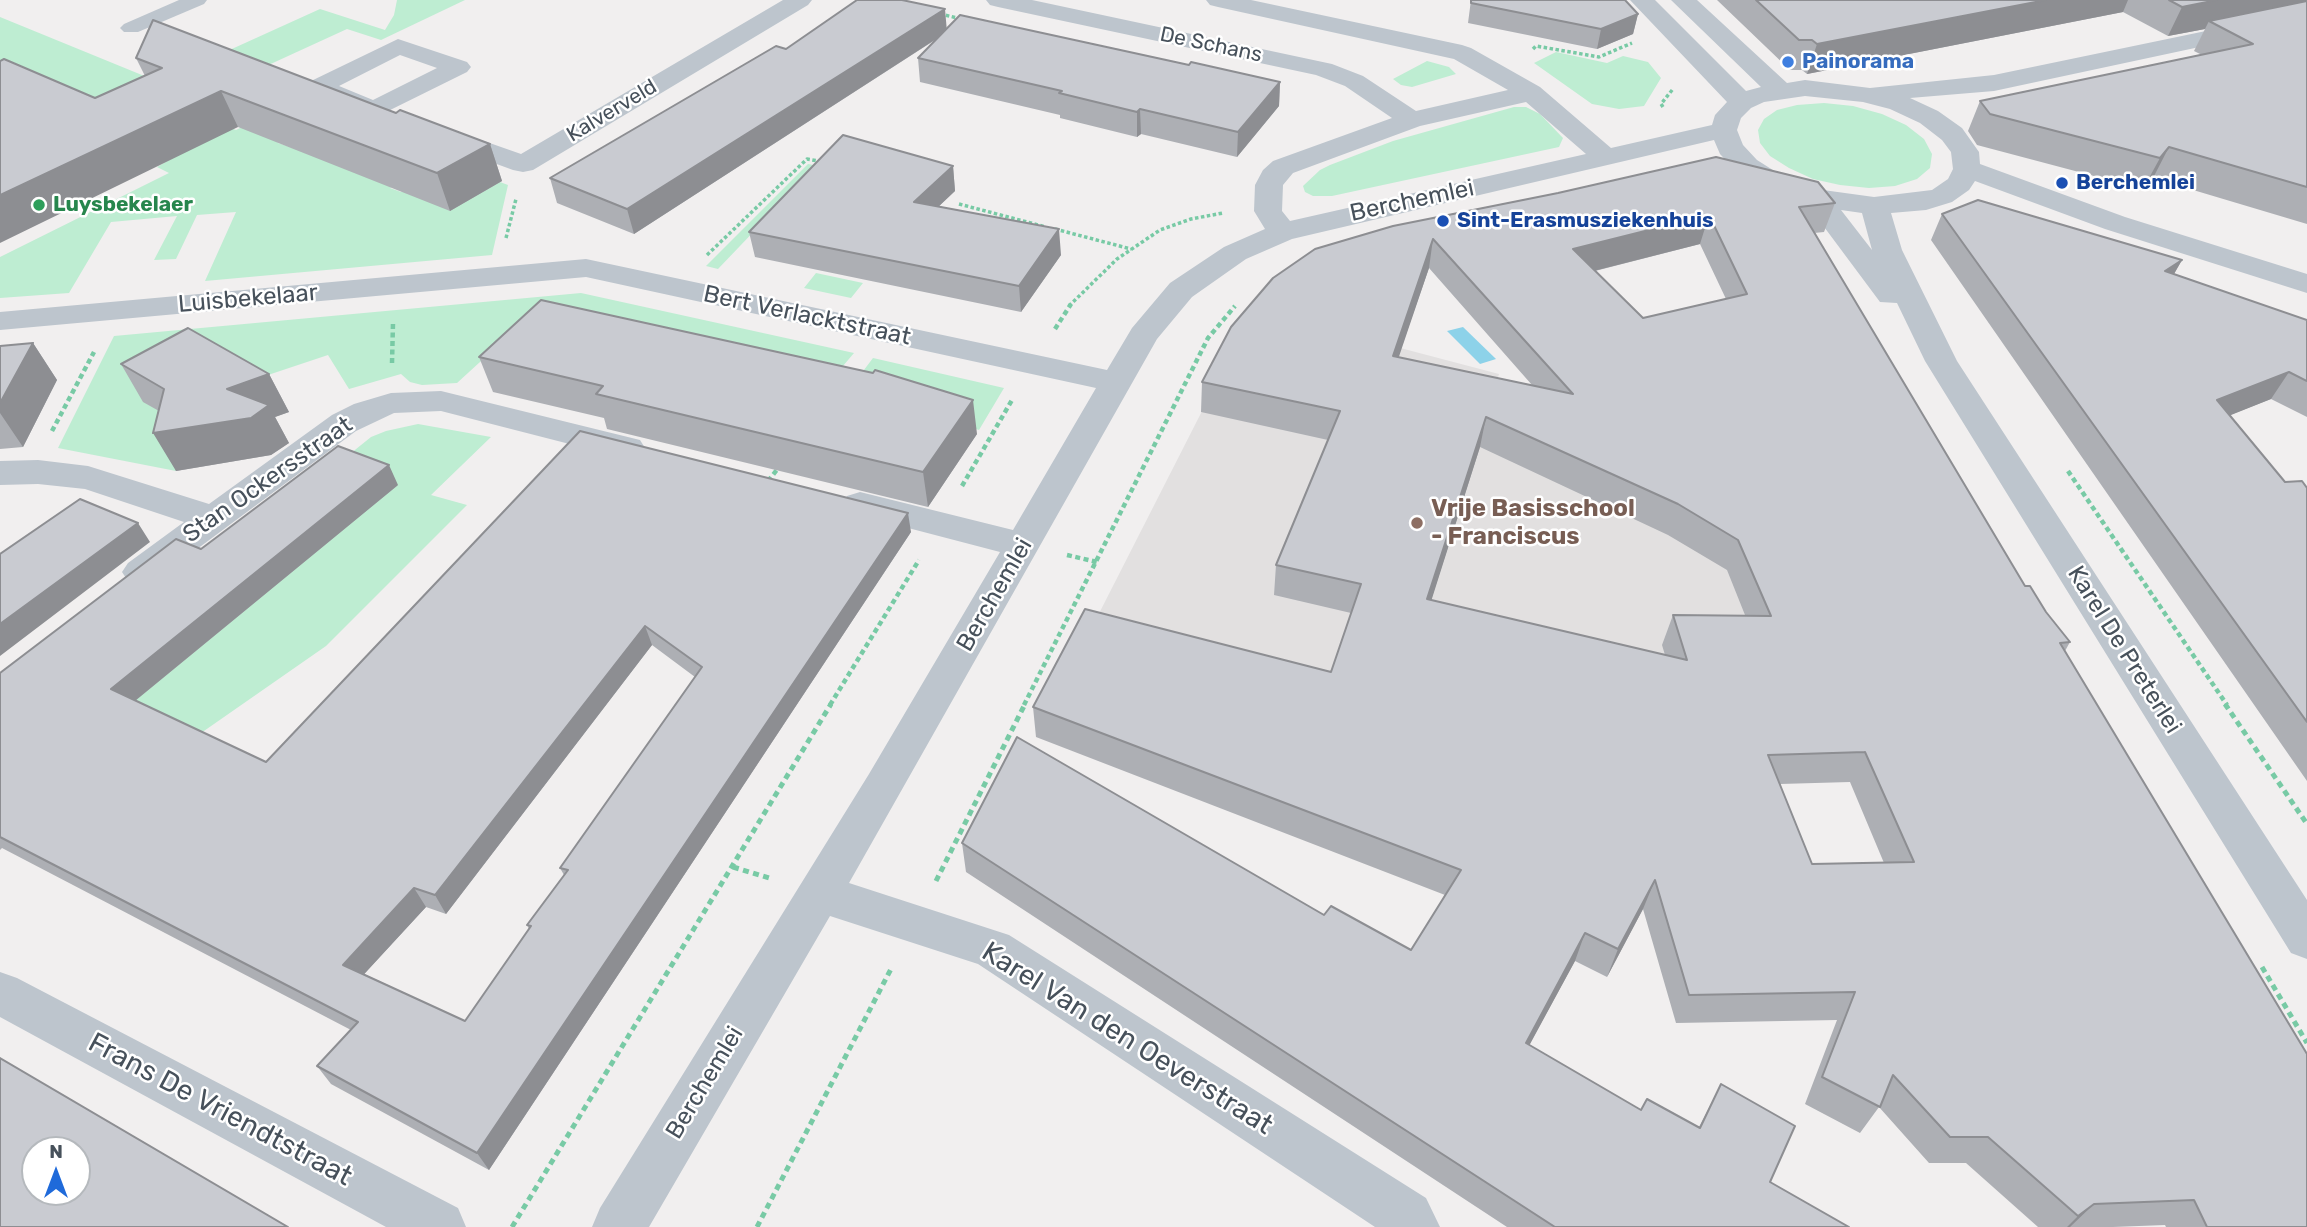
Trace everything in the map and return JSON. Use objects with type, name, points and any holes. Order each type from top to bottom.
[{"type":"street","name":"Kalverveld","points":[[523,164],[800,0]]},
{"type":"street","name":"De Schans","points":[[998,0],[1323,69],[1353,80],[1412,120]]},
{"type":"street","name":"De Schans","points":[[1218,0],[1439,46],[1476,60],[1531,93],[1607,158]]},
{"type":"street","points":[[1642,0],[1742,102]]},
{"type":"street","points":[[1683,0],[1779,90]]},
{"type":"street","points":[[1864,93],[1899,103],[1929,117],[1952,134],[1965,152],[1967,169],[1959,184],[1942,196],[1906,205],[1874,206],[1817,198],[1790,189],[1747,166],[1730,148],[1724,130],[1728,115],[1742,102],[1779,90],[1805,88],[1864,93],[1994,83],[2307,17]]},
{"type":"street","points":[[1929,117],[1994,83]]},
{"type":"street","points":[[1282,232],[1268,211],[1269,185],[1273,176],[1297,160],[1412,120],[1531,93]]},
{"type":"street","points":[[376,109],[523,164]]},
{"type":"street","name":"Berchemlei","points":[[619,1227],[1024,545],[1143,335],[1181,290],[1235,253],[1282,232],[1724,130]]},
{"type":"street","points":[[1710,167],[1747,166]]},
{"type":"street","name":"Berchemlei","points":[[1535,175],[1672,169]]},
{"type":"street","points":[[1967,169],[2115,223],[2307,284]]},
{"type":"street","points":[[1942,196],[2115,223]]},
{"type":"street","name":"Karel De Preterlei","points":[[1817,198],[1941,360],[2307,939]]},
{"type":"street","name":"Karel De Preterlei","points":[[1874,206],[1887,250],[1941,360]]},
{"type":"street","name":"Bert Verlacktstraat","points":[[496,276],[586,268],[1116,382]]},
{"type":"street","name":"Luisbekelaar","points":[[0,321],[496,276]]},
{"type":"street","name":"Stan Ockersstraat","points":[[116,591],[344,423],[366,411],[391,403],[441,401],[664,456]]},
{"type":"street","points":[[15,472],[88,478],[212,518]]},
{"type":"street","points":[[775,472],[1024,545]]},
{"type":"street","name":"Karel Van den Oeverstraat","points":[[819,893],[993,949],[1407,1217],[1413,1227]]},
{"type":"street","name":"Frans De Vriendtstraat","points":[[0,993],[439,1227]]},
{"type":"lane","points":[[131,28],[197,0]]},
{"type":"path","points":[[937,13],[963,20]]},
{"type":"path","points":[[674,287],[807,159],[830,163]]},
{"type":"path","points":[[496,276],[523,164]]},
{"type":"path","points":[[1219,213],[1222,202]]},
{"type":"path","points":[[959,204],[1131,249]]},
{"type":"path","points":[[391,403],[393,286]]},
{"type":"path","points":[[757,1227],[915,923],[1208,338],[1240,302]]},
{"type":"path","points":[[15,472],[116,311]]},
{"type":"path","points":[[2061,460],[2307,824]]},
{"type":"path","points":[[512,1227],[733,867]]},
{"type":"shaded area","name":"Vrije Basisschool - Franciscus","points":[[1351,335],[1499,374],[1491,401],[2012,616],[1327,702],[1086,639],[1227,362]]},
{"type":"green space","points":[[397,0],[465,0],[381,40],[347,29],[251,73],[212,121],[236,130],[266,115],[278,143],[398,183],[390,188],[401,192],[409,188],[450,210],[500,182],[508,185],[492,255],[205,281],[236,212],[197,215],[176,259],[154,260],[177,216],[111,222],[69,293],[0,298],[0,257],[169,173],[157,167],[171,159],[24,95],[0,105],[0,17],[159,82],[320,9],[385,30],[394,15]]},
{"type":"green space","points":[[1556,52],[1607,63],[1623,56],[1648,62],[1661,78],[1644,106],[1619,109],[1592,104],[1534,63]]},
{"type":"green space","points":[[1427,61],[1449,67],[1456,74],[1412,87],[1401,85],[1393,79]]},
{"type":"green space","points":[[1824,103],[1853,106],[1882,114],[1906,125],[1924,139],[1932,154],[1930,168],[1917,179],[1895,186],[1869,188],[1813,179],[1770,156],[1760,143],[1758,130],[1764,119],[1777,110]]},
{"type":"green space","points":[[1514,107],[1526,107],[1540,114],[1563,138],[1559,147],[1332,196],[1313,196],[1305,192],[1303,186],[1320,170],[1330,165],[1393,141]]},
{"type":"green space","points":[[808,164],[840,170],[783,201],[718,269],[706,266]]},
{"type":"green space","points":[[816,273],[863,283],[851,298],[804,288]]},
{"type":"green space","points":[[581,293],[854,353],[826,386],[526,320],[457,383],[422,385],[410,382],[401,374],[349,389],[328,355],[241,384],[186,426],[176,471],[58,448],[114,336]]},
{"type":"green space","points":[[873,358],[1004,388],[979,430],[880,398],[792,465]]},
{"type":"green space","points":[[418,424],[491,437],[431,495],[467,505],[326,646],[191,740],[66,683],[371,437]]},
{"type":"water","points":[[1463,327],[1496,359],[1480,364],[1447,331]]},
{"type":"building","points":[[857,0],[902,0],[945,9],[627,209],[550,178],[776,46],[786,49]]},
{"type":"building","points":[[1471,0],[1625,0],[1638,14],[1601,29],[1471,3]]},
{"type":"building","points":[[1756,0],[2046,0],[1817,44],[1812,40],[1799,40]]},
{"type":"building","points":[[2169,0],[2217,0],[2182,7]]},
{"type":"building","points":[[2307,1],[2307,187],[2169,147],[2160,158],[1990,114],[1980,101],[2253,44],[2209,21]]},
{"type":"building","points":[[960,15],[1280,82],[1238,132],[1140,109],[1137,112],[1059,93],[1062,91],[918,58]]},
{"type":"building","points":[[153,20],[396,113],[400,110],[490,144],[437,173],[221,91],[0,195],[0,61],[4,59],[95,98],[162,68],[136,58]]},
{"type":"building","points":[[843,135],[953,166],[914,202],[1059,229],[1019,286],[749,232]]},
{"type":"building","points":[[1716,157],[1818,182],[1835,203],[1799,207],[2025,586],[2030,586],[2070,642],[2060,643],[2307,1054],[2307,1227],[2207,1227],[2194,1200],[2094,1204],[2078,1216],[1988,1137],[1950,1137],[1893,1075],[1880,1107],[1822,1077],[1855,992],[1689,995],[1655,880],[1618,949],[1585,933],[1526,1043],[1641,1110],[1647,1099],[1700,1128],[1721,1084],[1795,1126],[1770,1182],[1849,1227],[1555,1227],[962,843],[1017,737],[1324,915],[1331,906],[1411,950],[1461,870],[1033,707],[1085,609],[1331,672],[1361,584],[1276,565],[1340,411],[1202,382],[1231,327],[1273,278],[1315,249],[1393,226],[1558,193]],"holes":[[[1709,215],[1747,294],[1643,318],[1573,249]],[[1433,239],[1573,394],[1393,356]],[[1486,417],[1678,504],[1738,540],[1771,616],[1673,615],[1687,660],[1427,599]],[[1865,752],[1914,862],[1812,864],[1768,755]]]},
{"type":"building","points":[[1978,200],[2182,260],[2165,271],[2307,320],[2307,381],[2289,372],[2217,400],[2285,482],[2302,481],[2307,488],[2307,722],[1942,214]]},
{"type":"building","points":[[541,300],[873,373],[875,370],[973,400],[923,472],[596,394],[603,386],[479,357]]},
{"type":"building","points":[[188,328],[269,374],[227,389],[269,405],[251,418],[153,433],[164,389],[121,364]]},
{"type":"building","points":[[33,343],[0,403],[0,346]]},
{"type":"building","points":[[580,431],[908,513],[477,1153],[317,1066],[358,1022],[0,837],[0,673],[176,539],[201,549],[338,446],[389,465],[111,689],[266,762]],"holes":[[[645,626],[702,667],[560,868],[568,870],[527,925],[531,926],[465,1021],[343,965],[414,888],[435,895]]]},
{"type":"building","points":[[80,499],[138,523],[0,624],[0,554]]},
{"type":"building","points":[[0,1058],[288,1227],[0,1227]]},
{"type":"place","name":"Painorama","points":[[1788,62]]},
{"type":"place","name":"Berchemlei","points":[[2062,183]]},
{"type":"place","name":"Luysbekelaer","points":[[39,205]]},
{"type":"place","name":"Sint-Erasmusziekenhuis","points":[[1443,221]]},
{"type":"place","name":"Vrije Basisschool - Franciscus","points":[[1417,523]]}]
